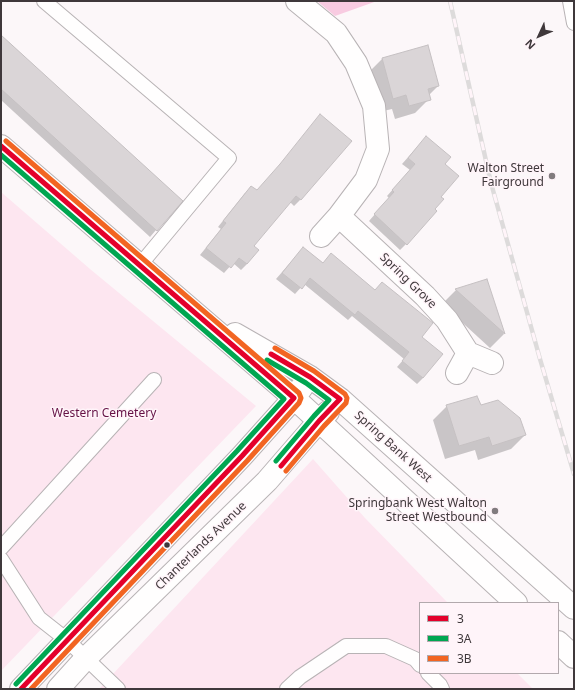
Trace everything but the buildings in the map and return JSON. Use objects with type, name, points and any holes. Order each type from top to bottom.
[{"type":"street","points":[[297,1],[336,33],[356,63],[374,106],[378,149],[366,180],[339,216],[321,236]]},
{"type":"street","name":"Spring Bank West","points":[[1,146],[294,398],[318,422],[515,602]]},
{"type":"street","name":"Spring Grove","points":[[339,216],[425,296],[447,320],[468,353]]},
{"type":"street","name":"Spring Bank West","points":[[194,311],[310,377],[340,399],[574,608]]},
{"type":"street","points":[[457,373],[468,353],[492,363]]},
{"type":"street","points":[[21,689],[236,462],[294,398],[310,377]]},
{"type":"street","name":"Chanterlands Avenue","points":[[58,689],[86,658],[267,481],[340,399]]},
{"type":"street","points":[[559,643],[574,657]]},
{"type":"lane","points":[[44,1],[229,158],[140,265]]},
{"type":"lane","points":[[570,1],[574,23]]},
{"type":"lane","points":[[1,548],[154,380]]},
{"type":"lane","points":[[1,558],[39,618],[67,640],[118,689]]},
{"type":"lane","points":[[287,689],[300,677],[346,646],[386,646],[415,659],[419,664]]},
{"type":"lane","points":[[429,674],[442,689]]},
{"type":"green space","name":"Western Cemetery","points":[[1,192],[90,269],[256,406],[1,671]]},
{"type":"green space","points":[[313,459],[365,518],[447,602],[419,602],[419,674],[518,674],[533,689],[99,689]]},
{"type":"shaded area","points":[[317,1],[377,1],[335,16]]},
{"type":"railway","points":[[450,1],[491,183],[574,474]]},
{"type":"transit line","name":"3B","points":[[6,141],[299,393],[301,398],[299,403],[247,461],[31,689]]},
{"type":"transit line","name":"3","points":[[1,146],[294,398],[242,456],[21,689]]},
{"type":"transit line","name":"3A","points":[[1,155],[284,399],[237,451],[16,684]]},
{"type":"transit line","name":"3B","points":[[275,348],[314,371],[345,394],[347,398],[346,403],[324,426],[286,471]]},
{"type":"transit line","name":"3","points":[[271,354],[310,377],[340,399],[319,421],[281,466]]},
{"type":"transit line","name":"3A","points":[[267,360],[306,383],[329,400],[276,461]]},
{"type":"place","name":"Walton Street Fairground","points":[[552,176]]},
{"type":"place","name":"Springbank West Walton Street Westbound","points":[[495,511]]}]
